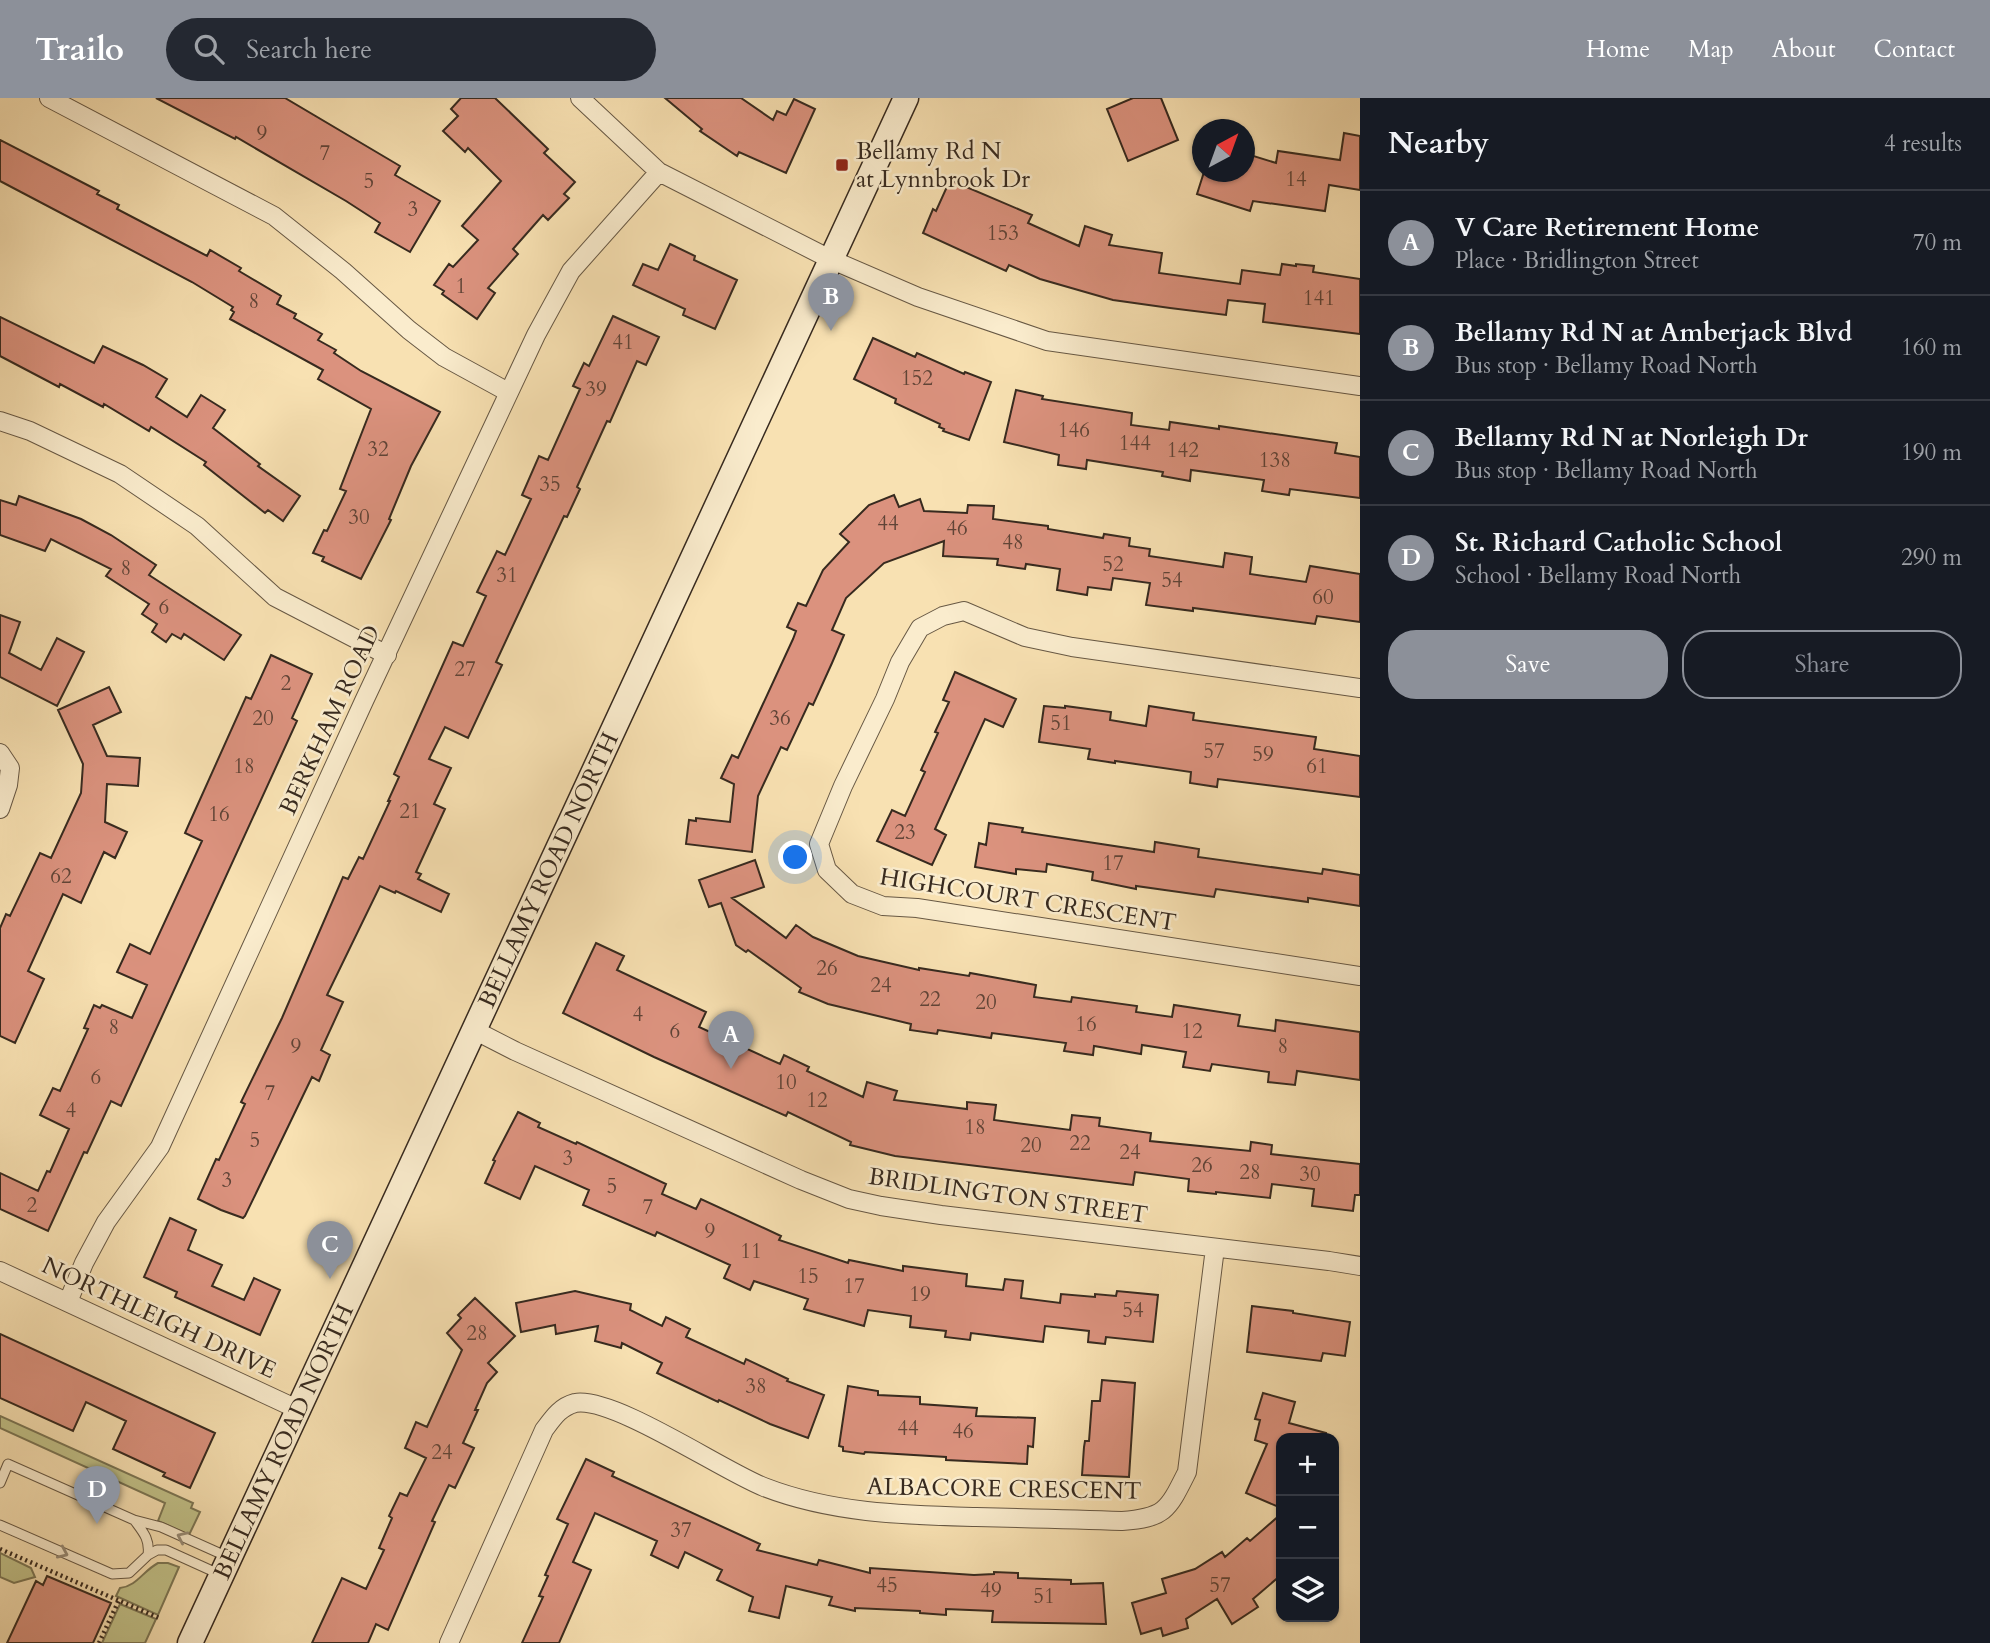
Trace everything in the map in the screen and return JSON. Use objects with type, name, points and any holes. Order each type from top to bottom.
[{"type":"street","points":[[49,98],[274,216],[343,271],[409,330],[444,356],[508,392]]},
{"type":"street","points":[[580,98],[659,172],[830,259],[918,297],[1047,341],[1360,386]]},
{"type":"street","name":"BELLAMY ROAD NORTH","points":[[190,1643],[906,98]]},
{"type":"street","name":"BERKHAM ROAD","points":[[68,1303],[84,1263],[106,1222],[160,1147],[536,335],[571,271],[659,172]]},
{"type":"street","points":[[0,421],[30,431],[120,474],[197,526],[275,597],[387,655]]},
{"type":"street","name":"HIGHCOURT CRESCENT","points":[[1360,688],[1072,647],[1026,637],[964,611],[943,616],[920,628],[900,662],[886,699],[843,786],[819,844],[827,870],[852,894],[883,906],[916,908],[1360,976]]},
{"type":"street","points":[[0,753],[10,768],[0,809]]},
{"type":"street","name":"BRIDLINGTON STREET","points":[[474,1030],[776,1169],[849,1199],[941,1215],[1360,1266]]},
{"type":"street","name":"ALBACORE CRESCENT","points":[[449,1643],[544,1430],[557,1412],[576,1403],[595,1404],[633,1419],[760,1485],[794,1498],[847,1510],[893,1515],[1122,1521],[1145,1519],[1160,1514],[1173,1500],[1186,1472],[1215,1248]]},
{"type":"street","name":"NORTHLEIGH DRIVE","points":[[0,1271],[297,1409]]},
{"type":"lane","points":[[0,1483],[4,1462],[134,1520],[161,1527],[225,1567]]},
{"type":"lane","points":[[134,1520],[146,1535],[150,1545],[148,1555]]},
{"type":"lane","points":[[0,1525],[112,1574],[129,1573],[157,1550],[166,1550],[225,1567]]},
{"type":"path","points":[[0,1549],[159,1618]]},
{"type":"path","points":[[99,1643],[118,1600]]},
{"type":"green space","points":[[0,1416],[193,1503],[191,1508],[200,1512],[189,1535],[158,1521],[165,1503],[0,1428]]},
{"type":"green space","points":[[0,1553],[31,1568],[35,1577],[14,1583],[0,1577]]},
{"type":"green space","points":[[158,1563],[179,1567],[158,1615],[116,1596],[120,1588],[136,1581]]},
{"type":"green space","points":[[120,1604],[156,1619],[145,1643],[102,1643]]},
{"type":"building","points":[[156,98],[285,98],[400,166],[395,175],[440,201],[410,252],[375,232],[380,223],[346,201],[236,137],[235,139]]},
{"type":"building","points":[[461,98],[495,98],[548,149],[544,153],[575,182],[564,194],[569,198],[548,220],[543,215],[513,249],[518,254],[488,288],[495,293],[477,319],[434,285],[449,264],[453,267],[478,240],[462,226],[501,181],[468,148],[465,152],[443,131],[458,116],[451,109]]},
{"type":"building","points":[[665,98],[741,98],[773,120],[777,111],[786,115],[794,99],[815,109],[786,173],[739,152],[737,156],[700,131],[702,129]]},
{"type":"building","points":[[1133,98],[1161,98],[1178,140],[1128,161],[1107,109]]},
{"type":"building","points":[[1344,133],[1360,136],[1360,190],[1329,185],[1325,211],[1253,201],[1250,211],[1197,194],[1201,182],[1255,182],[1255,156],[1276,163],[1278,151],[1340,160]]},
{"type":"building","points":[[0,140],[99,191],[97,194],[119,205],[117,209],[207,256],[210,250],[241,268],[239,271],[281,296],[277,304],[296,314],[294,318],[322,334],[318,340],[336,350],[334,353],[361,371],[440,412],[411,466],[389,519],[391,520],[361,579],[322,561],[324,557],[313,553],[346,491],[340,489],[371,409],[318,379],[323,370],[230,319],[234,312],[231,310],[233,307],[192,282],[0,181]]},
{"type":"building","points":[[950,180],[1032,215],[1028,223],[1079,246],[1085,226],[1112,235],[1109,245],[1162,253],[1159,273],[1240,284],[1242,270],[1280,275],[1282,264],[1296,264],[1314,266],[1313,272],[1360,279],[1360,334],[1263,322],[1265,304],[1228,300],[1226,315],[1170,308],[1113,300],[1040,279],[1009,265],[1006,271],[923,233]]},
{"type":"building","points":[[670,244],[695,256],[694,260],[737,280],[715,329],[683,315],[685,309],[633,285],[643,264],[658,270]]},
{"type":"building","points":[[613,316],[659,337],[646,365],[637,361],[610,422],[607,421],[577,487],[580,489],[567,517],[564,516],[496,662],[502,665],[468,738],[445,727],[429,759],[451,768],[434,804],[445,809],[416,872],[421,874],[418,879],[449,894],[441,912],[380,886],[327,995],[343,1002],[321,1050],[330,1055],[319,1081],[312,1077],[245,1216],[243,1218],[221,1210],[198,1199],[245,1104],[241,1102],[282,1018],[343,877],[348,879],[359,857],[363,859],[390,801],[399,777],[394,774],[453,642],[463,646],[486,596],[477,592],[497,551],[505,555],[531,499],[522,495],[539,456],[548,460],[580,389],[573,386],[584,363],[589,366]]},
{"type":"building","points":[[0,317],[94,363],[103,346],[143,365],[167,379],[156,397],[187,417],[201,395],[225,410],[213,428],[260,464],[258,466],[300,496],[283,521],[268,510],[265,513],[204,465],[206,462],[151,427],[149,431],[104,404],[103,407],[60,384],[59,387],[0,356]]},
{"type":"building","points":[[873,338],[915,357],[917,353],[964,374],[965,372],[991,382],[969,440],[943,431],[944,429],[939,427],[940,424],[895,403],[896,399],[854,379]]},
{"type":"building","points":[[1016,390],[1043,396],[1042,399],[1132,413],[1131,425],[1169,430],[1170,422],[1219,429],[1219,426],[1337,443],[1335,453],[1360,457],[1360,498],[1290,489],[1289,495],[1262,491],[1264,480],[1191,470],[1190,481],[1162,476],[1163,472],[1087,460],[1086,469],[1058,465],[1059,455],[1004,442]]},
{"type":"building","points":[[894,495],[899,507],[920,499],[924,511],[967,513],[968,505],[994,506],[993,519],[1048,526],[1048,529],[1103,538],[1104,534],[1130,538],[1129,546],[1150,549],[1149,556],[1223,567],[1225,553],[1252,557],[1250,574],[1306,582],[1310,566],[1360,574],[1360,622],[1317,616],[1315,624],[1193,608],[1193,611],[1146,605],[1150,583],[1113,578],[1111,590],[1088,587],[1087,595],[1057,590],[1060,569],[1026,564],[1025,569],[997,565],[998,559],[943,556],[944,541],[884,563],[846,598],[832,630],[844,635],[832,663],[813,705],[809,703],[787,750],[781,747],[758,796],[752,852],[686,844],[689,820],[696,821],[696,818],[730,822],[734,784],[721,778],[732,755],[738,758],[793,639],[796,631],[787,627],[798,603],[806,606],[823,570],[849,542],[840,534],[869,505]]},
{"type":"building","points":[[19,496],[81,519],[156,565],[149,575],[241,635],[224,660],[184,634],[181,639],[172,634],[166,642],[152,632],[157,624],[142,614],[149,604],[106,576],[111,569],[51,539],[45,551],[0,535],[0,500],[16,505]]},
{"type":"building","points":[[0,615],[20,622],[9,653],[41,670],[57,638],[84,652],[57,706],[0,677]]},
{"type":"building","points":[[271,655],[312,674],[292,718],[297,721],[121,1106],[111,1101],[48,1231],[0,1209],[0,1173],[38,1191],[47,1171],[50,1172],[69,1129],[40,1115],[53,1088],[60,1091],[88,1029],[84,1028],[94,1005],[100,1008],[102,1005],[132,1018],[147,985],[117,972],[130,944],[150,954],[202,841],[185,833],[246,697],[251,699]]},
{"type":"building","points":[[955,672],[1016,699],[1003,727],[985,719],[935,829],[946,835],[932,865],[877,841],[892,810],[905,816],[925,772],[921,770],[949,702],[943,700]]},
{"type":"building","points":[[109,687],[121,712],[93,725],[107,756],[140,758],[138,786],[107,784],[105,822],[127,832],[115,858],[104,852],[81,903],[63,894],[28,971],[44,979],[15,1043],[0,1036],[0,928],[6,914],[10,916],[40,853],[51,858],[81,793],[83,764],[58,710]]},
{"type":"building","points":[[1044,706],[1111,712],[1110,720],[1146,726],[1149,706],[1194,713],[1193,720],[1316,737],[1314,749],[1360,756],[1360,797],[1218,779],[1217,787],[1190,783],[1191,772],[1088,759],[1090,749],[1039,742]]},
{"type":"building","points":[[989,823],[1023,828],[1022,832],[1154,852],[1155,842],[1199,849],[1198,857],[1322,874],[1323,869],[1360,875],[1360,906],[1308,898],[1308,902],[1216,889],[1214,897],[1136,886],[1136,889],[1092,880],[1093,872],[1047,864],[1046,872],[1016,869],[1016,874],[975,867],[979,843],[986,845]]},
{"type":"building","points":[[755,860],[764,887],[732,898],[786,938],[796,925],[813,937],[858,956],[919,970],[969,976],[970,973],[1036,985],[1034,997],[1071,1002],[1072,997],[1137,1006],[1136,1012],[1172,1017],[1174,1005],[1240,1015],[1238,1026],[1275,1031],[1276,1020],[1360,1032],[1360,1080],[1297,1071],[1295,1085],[1268,1082],[1269,1072],[1212,1064],[1210,1071],[1183,1067],[1186,1052],[1142,1045],[1141,1054],[1094,1046],[1093,1055],[1064,1051],[1066,1043],[992,1033],[991,1038],[938,1030],[937,1034],[910,1030],[911,1024],[828,1004],[799,992],[801,988],[748,950],[746,952],[736,945],[721,903],[709,907],[699,880]]},
{"type":"building","points":[[596,943],[624,956],[617,970],[706,1012],[699,1027],[780,1064],[784,1055],[809,1067],[807,1071],[863,1097],[867,1082],[897,1091],[894,1100],[967,1109],[967,1102],[996,1105],[994,1120],[1070,1130],[1072,1115],[1100,1118],[1099,1126],[1151,1133],[1150,1141],[1250,1151],[1251,1142],[1272,1145],[1271,1154],[1360,1164],[1360,1195],[1355,1195],[1353,1211],[1312,1206],[1314,1189],[1272,1184],[1270,1198],[1216,1194],[1188,1191],[1189,1179],[1135,1172],[1133,1185],[895,1156],[850,1145],[851,1142],[788,1112],[786,1116],[563,1013]]},
{"type":"building","points":[[518,1112],[540,1123],[538,1127],[576,1144],[577,1142],[666,1184],[662,1194],[696,1209],[701,1199],[781,1236],[779,1240],[848,1263],[849,1260],[903,1271],[903,1266],[967,1274],[966,1286],[1003,1290],[1005,1279],[1023,1281],[1021,1298],[1060,1303],[1061,1294],[1116,1296],[1117,1291],[1158,1295],[1153,1342],[1106,1337],[1105,1344],[1088,1342],[1089,1331],[1045,1326],[1043,1342],[971,1333],[970,1340],[945,1337],[946,1331],[910,1327],[911,1316],[868,1310],[864,1326],[804,1309],[808,1299],[754,1281],[750,1290],[724,1278],[730,1265],[657,1232],[655,1236],[583,1205],[589,1190],[535,1166],[520,1199],[485,1183],[495,1161],[493,1160]]},
{"type":"building","points":[[170,1218],[196,1230],[188,1250],[222,1265],[212,1286],[244,1300],[254,1278],[280,1290],[260,1335],[175,1297],[177,1292],[144,1277]]},
{"type":"building","points":[[575,1291],[631,1304],[630,1310],[662,1326],[666,1317],[690,1329],[686,1337],[744,1364],[746,1359],[788,1379],[787,1381],[824,1395],[808,1438],[719,1400],[718,1402],[657,1373],[662,1363],[622,1343],[621,1348],[595,1341],[598,1326],[556,1334],[555,1325],[521,1332],[516,1303]]},
{"type":"building","points":[[475,1298],[515,1336],[488,1363],[497,1372],[487,1383],[463,1443],[474,1448],[455,1488],[449,1485],[388,1630],[376,1624],[368,1643],[312,1643],[342,1578],[366,1589],[384,1550],[379,1548],[392,1518],[389,1516],[400,1493],[407,1496],[426,1458],[405,1448],[416,1422],[427,1427],[462,1350],[447,1333],[461,1318],[458,1315]]},
{"type":"building","points":[[1252,1306],[1350,1322],[1345,1356],[1323,1353],[1321,1361],[1247,1352]]},
{"type":"building","points":[[0,1334],[215,1433],[190,1488],[113,1449],[126,1421],[86,1402],[73,1431],[0,1398]]},
{"type":"building","points":[[1102,1380],[1135,1383],[1129,1477],[1082,1475],[1085,1441],[1089,1441],[1092,1401],[1100,1401]]},
{"type":"building","points":[[848,1386],[878,1391],[878,1395],[920,1397],[920,1404],[977,1408],[976,1416],[1035,1418],[1033,1447],[1028,1446],[1027,1464],[843,1451],[843,1447],[839,1446]]},
{"type":"building","points":[[1263,1393],[1295,1402],[1289,1423],[1326,1433],[1276,1433],[1276,1506],[1246,1493],[1267,1444],[1255,1440],[1260,1420],[1255,1419]]},
{"type":"building","points":[[586,1459],[614,1472],[612,1476],[760,1544],[757,1550],[817,1565],[819,1560],[870,1573],[870,1568],[974,1575],[1018,1573],[1018,1578],[1071,1580],[1071,1584],[1103,1583],[1106,1624],[992,1622],[993,1611],[946,1609],[946,1615],[855,1608],[855,1611],[829,1605],[832,1597],[786,1586],[779,1618],[749,1611],[753,1597],[717,1580],[722,1570],[685,1552],[678,1568],[651,1555],[657,1541],[595,1513],[573,1562],[591,1570],[559,1643],[522,1643],[543,1597],[539,1596],[548,1576],[545,1575],[568,1524],[557,1519]]},
{"type":"building","points":[[1276,1518],[1276,1579],[1253,1599],[1258,1607],[1232,1624],[1217,1599],[1186,1619],[1188,1628],[1163,1636],[1161,1628],[1141,1634],[1132,1603],[1166,1593],[1162,1579],[1195,1569],[1222,1552],[1225,1557],[1247,1538],[1250,1541]]},
{"type":"building","points":[[47,1576],[111,1603],[93,1643],[7,1643],[36,1581],[43,1585]]},
{"type":"place","name":"Bellamy Rd N at Lynnbrook Dr","points":[[842,165]]},
{"type":"place","name":"Bellamy Rd N at Amberjack Blvd","points":[[831,331]]},
{"type":"place","name":"V Care Retirement Home","points":[[731,1069]]},
{"type":"place","name":"Bellamy Rd N at Norleigh Dr","points":[[330,1279]]},
{"type":"place","name":"St. Richard Catholic School","points":[[97,1524]]}]
